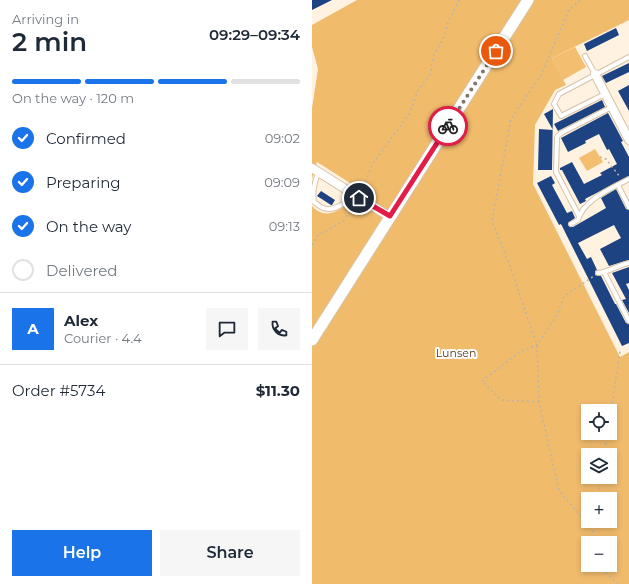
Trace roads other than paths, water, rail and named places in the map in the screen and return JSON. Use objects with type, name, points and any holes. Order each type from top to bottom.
[{"type":"main road","points":[[312,340],[528,0]]},
{"type":"street","points":[[595,74],[629,139]]},
{"type":"street","points":[[316,170],[390,216]]},
{"type":"lane","points":[[585,56],[595,74]]},
{"type":"lane","points":[[605,94],[561,116],[554,104],[559,94],[629,57]]},
{"type":"lane","points":[[579,216],[556,172],[557,137],[561,133],[612,107]]},
{"type":"lane","points":[[316,170],[313,194],[314,202],[323,208],[330,209],[357,196]]},
{"type":"lane","points":[[571,224],[578,220],[579,216],[595,197],[629,179]]},
{"type":"lane","points":[[618,185],[627,199],[629,207]]},
{"type":"lane","points":[[598,273],[629,263]]},
{"type":"lane","points":[[604,272],[629,321]]},
{"type":"park label","name":"Lunsen","points":[[456,353]]}]
